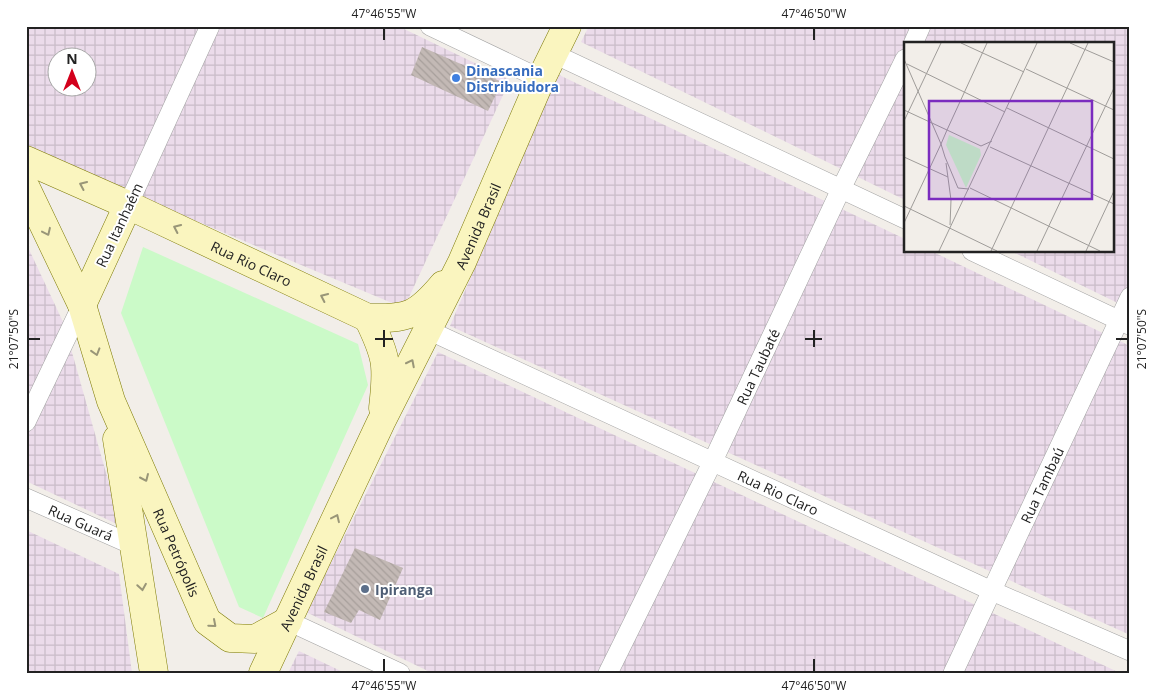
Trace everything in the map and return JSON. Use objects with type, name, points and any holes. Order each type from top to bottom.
[{"type":"main road","name":"Avenida Brasil","points":[[263,673],[381,422],[462,262],[541,79],[568,26]]},
{"type":"main road","name":"Rua Rio Claro","points":[[26,160],[128,205],[368,318],[399,319],[417,310],[430,300],[462,262]]},
{"type":"main road","name":"Rua Petrópolis","points":[[26,188],[82,305],[111,401],[208,620],[230,638],[255,639],[288,621]]},
{"type":"main road","name":"Rua Itanhaém","points":[[82,305],[128,205]]},
{"type":"main road","name":"Avenida Brasil","points":[[368,318],[384,350],[386,366],[381,422]]},
{"type":"main road","name":"Rua Petrópolis","points":[[111,401],[154,673]]},
{"type":"street","name":"Rua Itanhaém","points":[[128,205],[210,26]]},
{"type":"street","points":[[430,26],[541,79]]},
{"type":"street","points":[[913,42],[921,26]]},
{"type":"street","points":[[554,54],[904,220]]},
{"type":"street","name":"Rua Taubaté","points":[[608,673],[712,463],[840,189],[904,61]]},
{"type":"street","points":[[974,252],[1124,323]]},
{"type":"street","name":"Rua Tambaú","points":[[953,673],[1124,323],[1130,297]]},
{"type":"street","name":"Rua Itanhaém","points":[[26,422],[82,305]]},
{"type":"street","name":"Rua Rio Claro","points":[[428,330],[712,463],[992,591],[1130,651]]},
{"type":"street","name":"Rua Guará","points":[[26,498],[135,546]]},
{"type":"street","points":[[288,621],[400,673]]},
{"type":"shaded area","points":[[26,26],[398,26],[510,80],[404,308],[31,152],[26,140]]},
{"type":"shaded area","points":[[589,26],[1130,26],[1130,309],[1013,252],[1114,252],[1114,42],[904,42],[904,200],[581,42]]},
{"type":"shaded area","points":[[557,74],[904,239],[904,252],[933,252],[1130,346],[1130,635],[450,326]]},
{"type":"shaded area","points":[[26,243],[64,324],[121,526],[26,481]]},
{"type":"shaded area","points":[[438,352],[1120,673],[432,673],[306,612]]},
{"type":"shaded area","points":[[26,530],[119,574],[132,673],[26,673]]},
{"type":"shaded area","points":[[299,651],[345,673],[288,673]]},
{"type":"green space","points":[[143,247],[358,344],[368,385],[263,618],[239,607],[121,313]]},
{"type":"building","name":"Dinascania Distribuidora","points":[[422,47],[502,82],[488,111],[411,75]]},
{"type":"building","name":"Ipiranga","points":[[355,548],[403,568],[380,620],[359,610],[351,623],[324,612]]},
{"type":"place","name":"Dinascania Distribuidora","points":[[456,78]]},
{"type":"place","name":"Ipiranga","points":[[365,589]]}]
